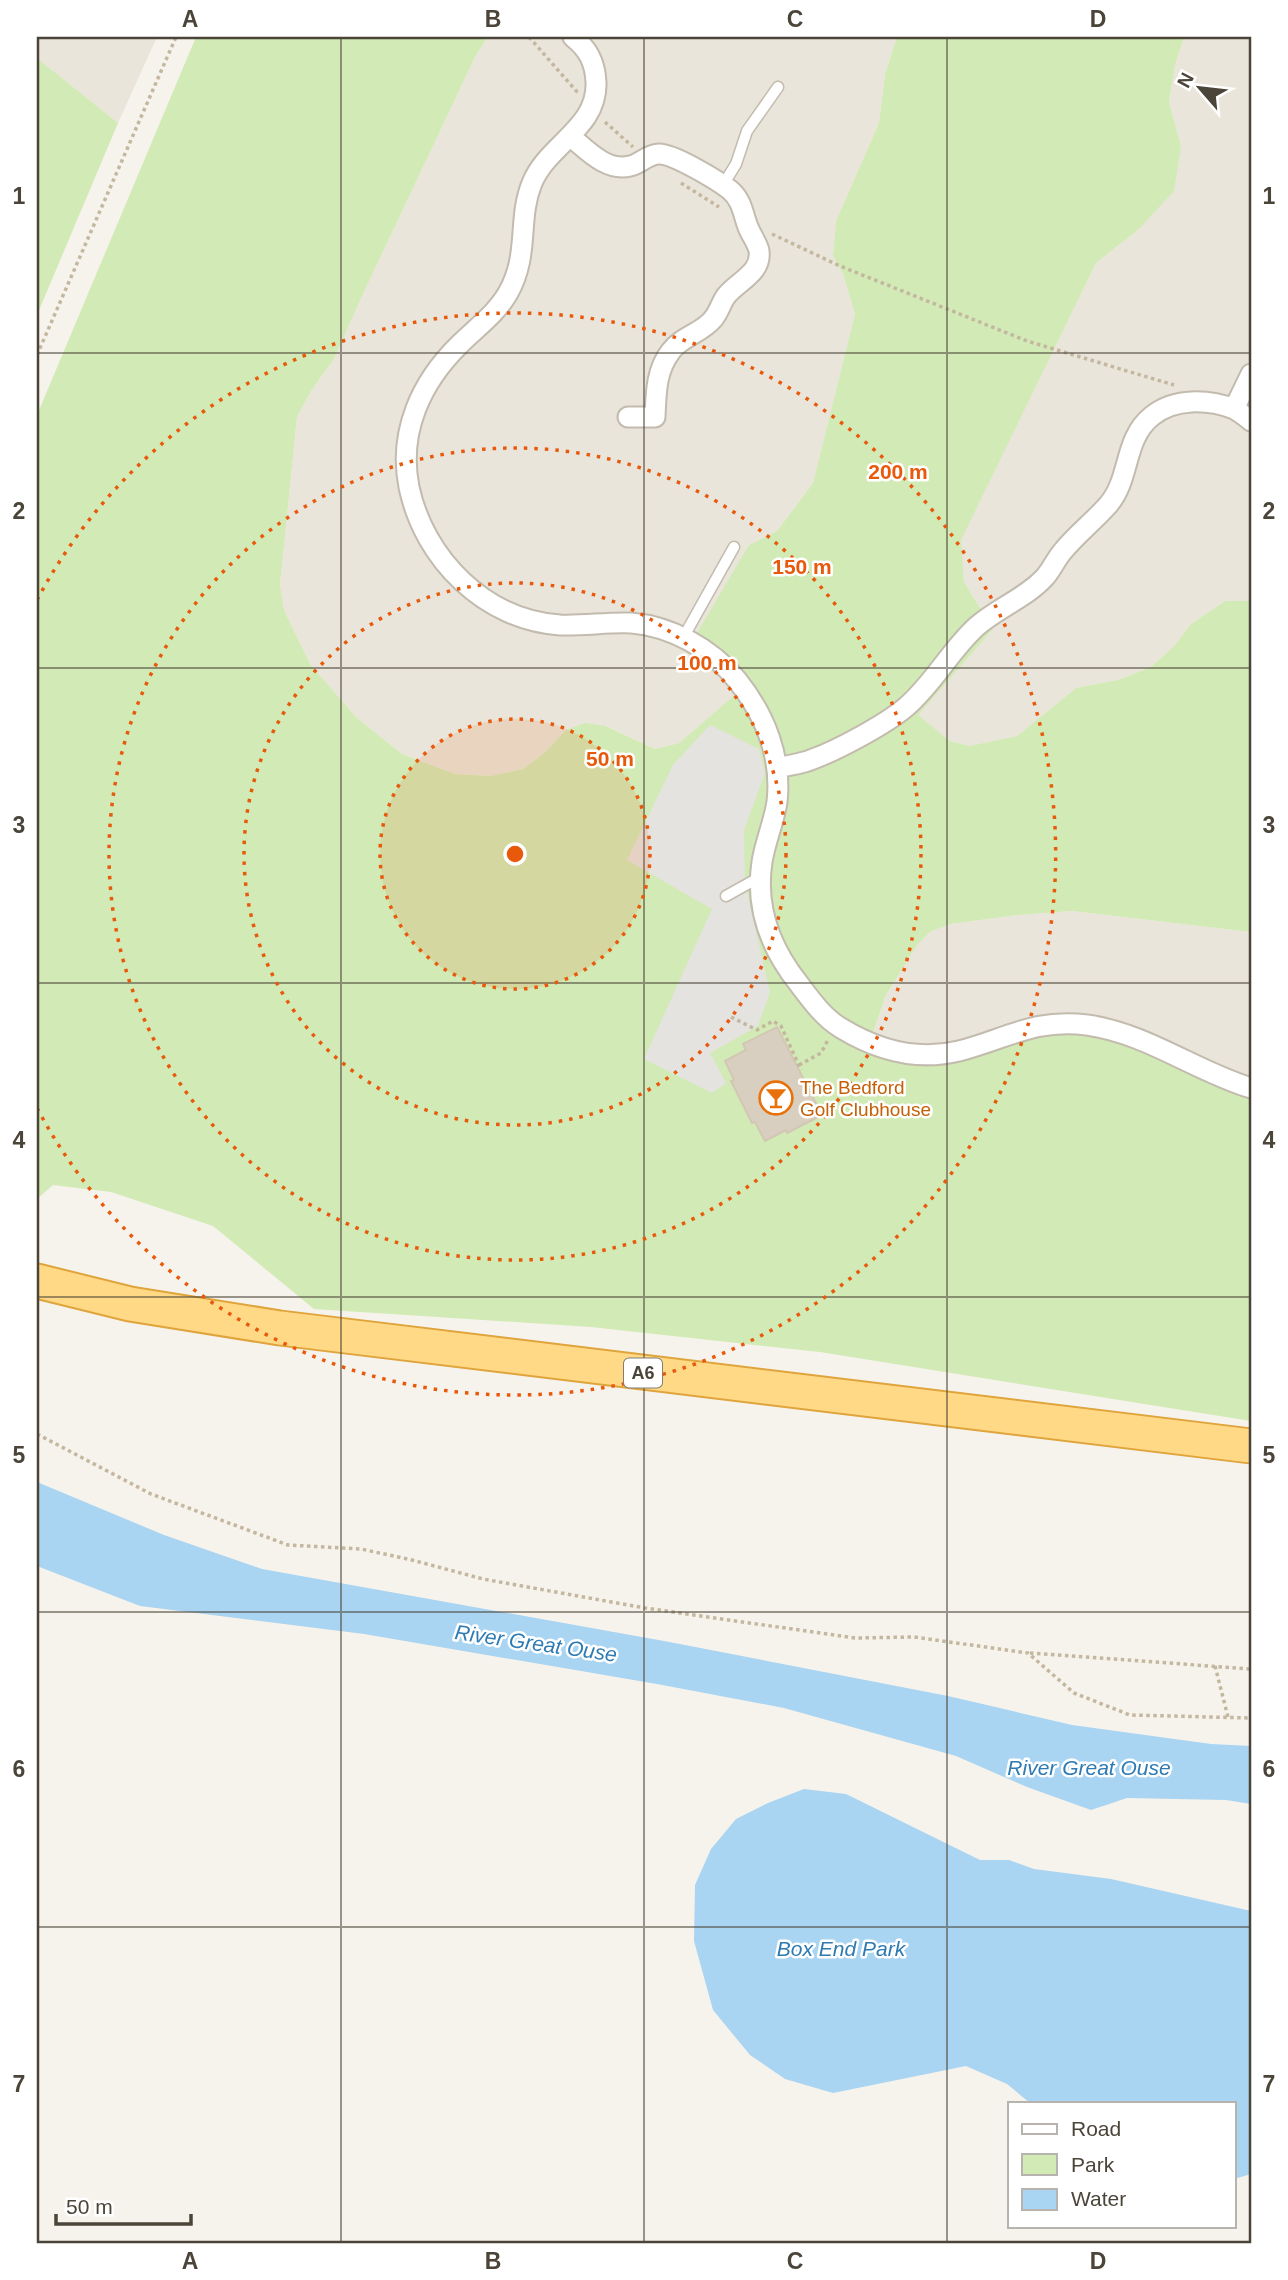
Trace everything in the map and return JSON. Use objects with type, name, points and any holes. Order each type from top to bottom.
[{"type":"highway","name":"A6","points":[[37,1281],[130,1304],[280,1328],[1251,1446]]},
{"type":"street","points":[[573,37],[590,54],[596,74],[592,110],[544,162],[533,181],[527,201],[523,253],[517,276],[505,299],[438,368],[423,392],[411,420],[406,449],[408,480],[414,509],[424,534],[440,559],[462,583],[488,601],[514,614],[533,621],[561,625],[633,623],[659,629],[683,638],[709,653],[735,677],[760,713],[773,744],[777,768],[777,801],[762,859],[765,921],[776,952],[815,1004],[836,1026],[863,1040],[894,1051],[920,1055],[957,1051],[1025,1028],[1055,1024],[1086,1025],[1118,1032],[1173,1054],[1226,1080],[1251,1088]]},
{"type":"street","points":[[570,136],[597,158],[614,166],[630,166],[659,154],[676,159],[723,185],[733,192],[741,203],[752,239],[759,248],[758,264],[752,273],[728,294],[713,320],[671,349],[660,368],[655,417],[628,417]]},
{"type":"street","points":[[1234,409],[1251,374]]},
{"type":"street","points":[[777,768],[813,760],[855,739],[906,708],[969,632],[989,614],[1045,577],[1061,553],[1110,504],[1122,480],[1129,448],[1140,428],[1153,415],[1173,404],[1193,402],[1234,409],[1251,421]]},
{"type":"lane","points":[[723,185],[736,164],[747,131],[778,88]]},
{"type":"lane","points":[[683,638],[734,547]]},
{"type":"lane","points":[[726,896],[761,876]]},
{"type":"path","points":[[37,355],[176,37]]},
{"type":"path","points":[[529,37],[592,110],[645,159]]},
{"type":"path","points":[[676,180],[746,222],[840,266],[1027,341],[1181,386]]},
{"type":"path","points":[[731,1017],[757,1030],[773,1021],[781,1026],[800,1067],[821,1053],[836,1026]]},
{"type":"path","points":[[37,1434],[151,1494],[288,1545],[361,1549],[483,1579],[645,1608],[855,1638],[914,1637],[1028,1653],[1251,1669]]},
{"type":"path","points":[[1028,1653],[1074,1693],[1130,1715],[1251,1718]]},
{"type":"path","points":[[1214,1666],[1228,1717]]},
{"type":"shaded area","points":[[37,37],[157,37],[118,123],[37,58]]},
{"type":"shaded area","points":[[488,37],[897,37],[885,74],[879,123],[836,221],[833,256],[843,274],[855,314],[813,483],[777,531],[749,545],[738,692],[679,743],[655,749],[607,726],[566,730],[544,753],[523,769],[490,776],[455,774],[402,754],[356,717],[310,664],[284,610],[280,585],[297,417],[311,391],[334,359],[476,55]]},
{"type":"shaded area","points":[[1184,37],[1251,37],[1251,601],[1225,601],[1191,624],[1174,646],[1151,667],[1118,680],[1076,688],[1017,736],[969,746],[950,741],[917,715],[993,629],[964,582],[960,540],[1096,263],[1139,229],[1181,146],[1169,102],[1175,65]]},
{"type":"shaded area","points":[[710,725],[759,749],[765,773],[744,830],[745,884],[770,992],[758,1026],[710,1053],[726,1083],[712,1093],[644,1059],[712,909],[627,860],[673,765]]},
{"type":"shaded area","points":[[1072,911],[1251,932],[1251,1080],[1046,1017],[1011,1024],[955,1041],[923,1046],[872,1037],[886,995],[918,944],[930,932],[950,924]]},
{"type":"green space","points":[[196,37],[488,37],[476,55],[334,359],[311,391],[297,417],[280,585],[284,610],[310,664],[356,717],[402,754],[455,774],[490,776],[523,769],[544,753],[566,730],[585,723],[606,726],[655,749],[679,743],[738,692],[691,643],[749,545],[777,531],[813,483],[855,314],[843,274],[833,256],[836,221],[879,123],[885,74],[897,37],[1184,37],[1175,65],[1169,102],[1181,146],[1174,191],[1139,229],[1096,263],[961,540],[964,582],[993,629],[918,715],[950,741],[969,746],[1017,736],[1076,688],[1118,680],[1151,667],[1174,646],[1191,624],[1225,601],[1251,601],[1251,932],[1072,911],[950,924],[930,932],[918,944],[886,995],[872,1036],[890,1042],[923,1046],[955,1041],[1011,1024],[1046,1017],[1251,1080],[1251,1421],[820,1352],[591,1327],[314,1309],[213,1226],[111,1192],[53,1185],[37,1199],[37,415]]},
{"type":"green space","points":[[37,58],[118,123],[37,315]]},
{"type":"water","name":"River Great Ouse","points":[[37,1482],[164,1535],[262,1569],[664,1641],[948,1696],[1072,1725],[1211,1744],[1251,1746],[1251,1804],[1226,1800],[1127,1798],[1091,1810],[1027,1787],[956,1756],[784,1708],[364,1634],[140,1606],[37,1566]]},
{"type":"water","name":"Box End Park","points":[[804,1789],[846,1794],[980,1860],[1009,1860],[1034,1869],[1111,1879],[1251,1911],[1251,2174],[1236,2178],[1236,2102],[1029,2102],[1007,2084],[966,2066],[833,2093],[785,2079],[750,2055],[713,2010],[694,1941],[695,1885],[711,1849],[736,1819]]},
{"type":"building","name":"The Bedford Golf Clubhouse","points":[[777,1027],[822,1115],[765,1141],[755,1122],[752,1123],[731,1081],[734,1080],[725,1061],[746,1050],[743,1044]]},
{"type":"place","name":"The Bedford Golf Clubhouse","points":[[776,1098]]}]
